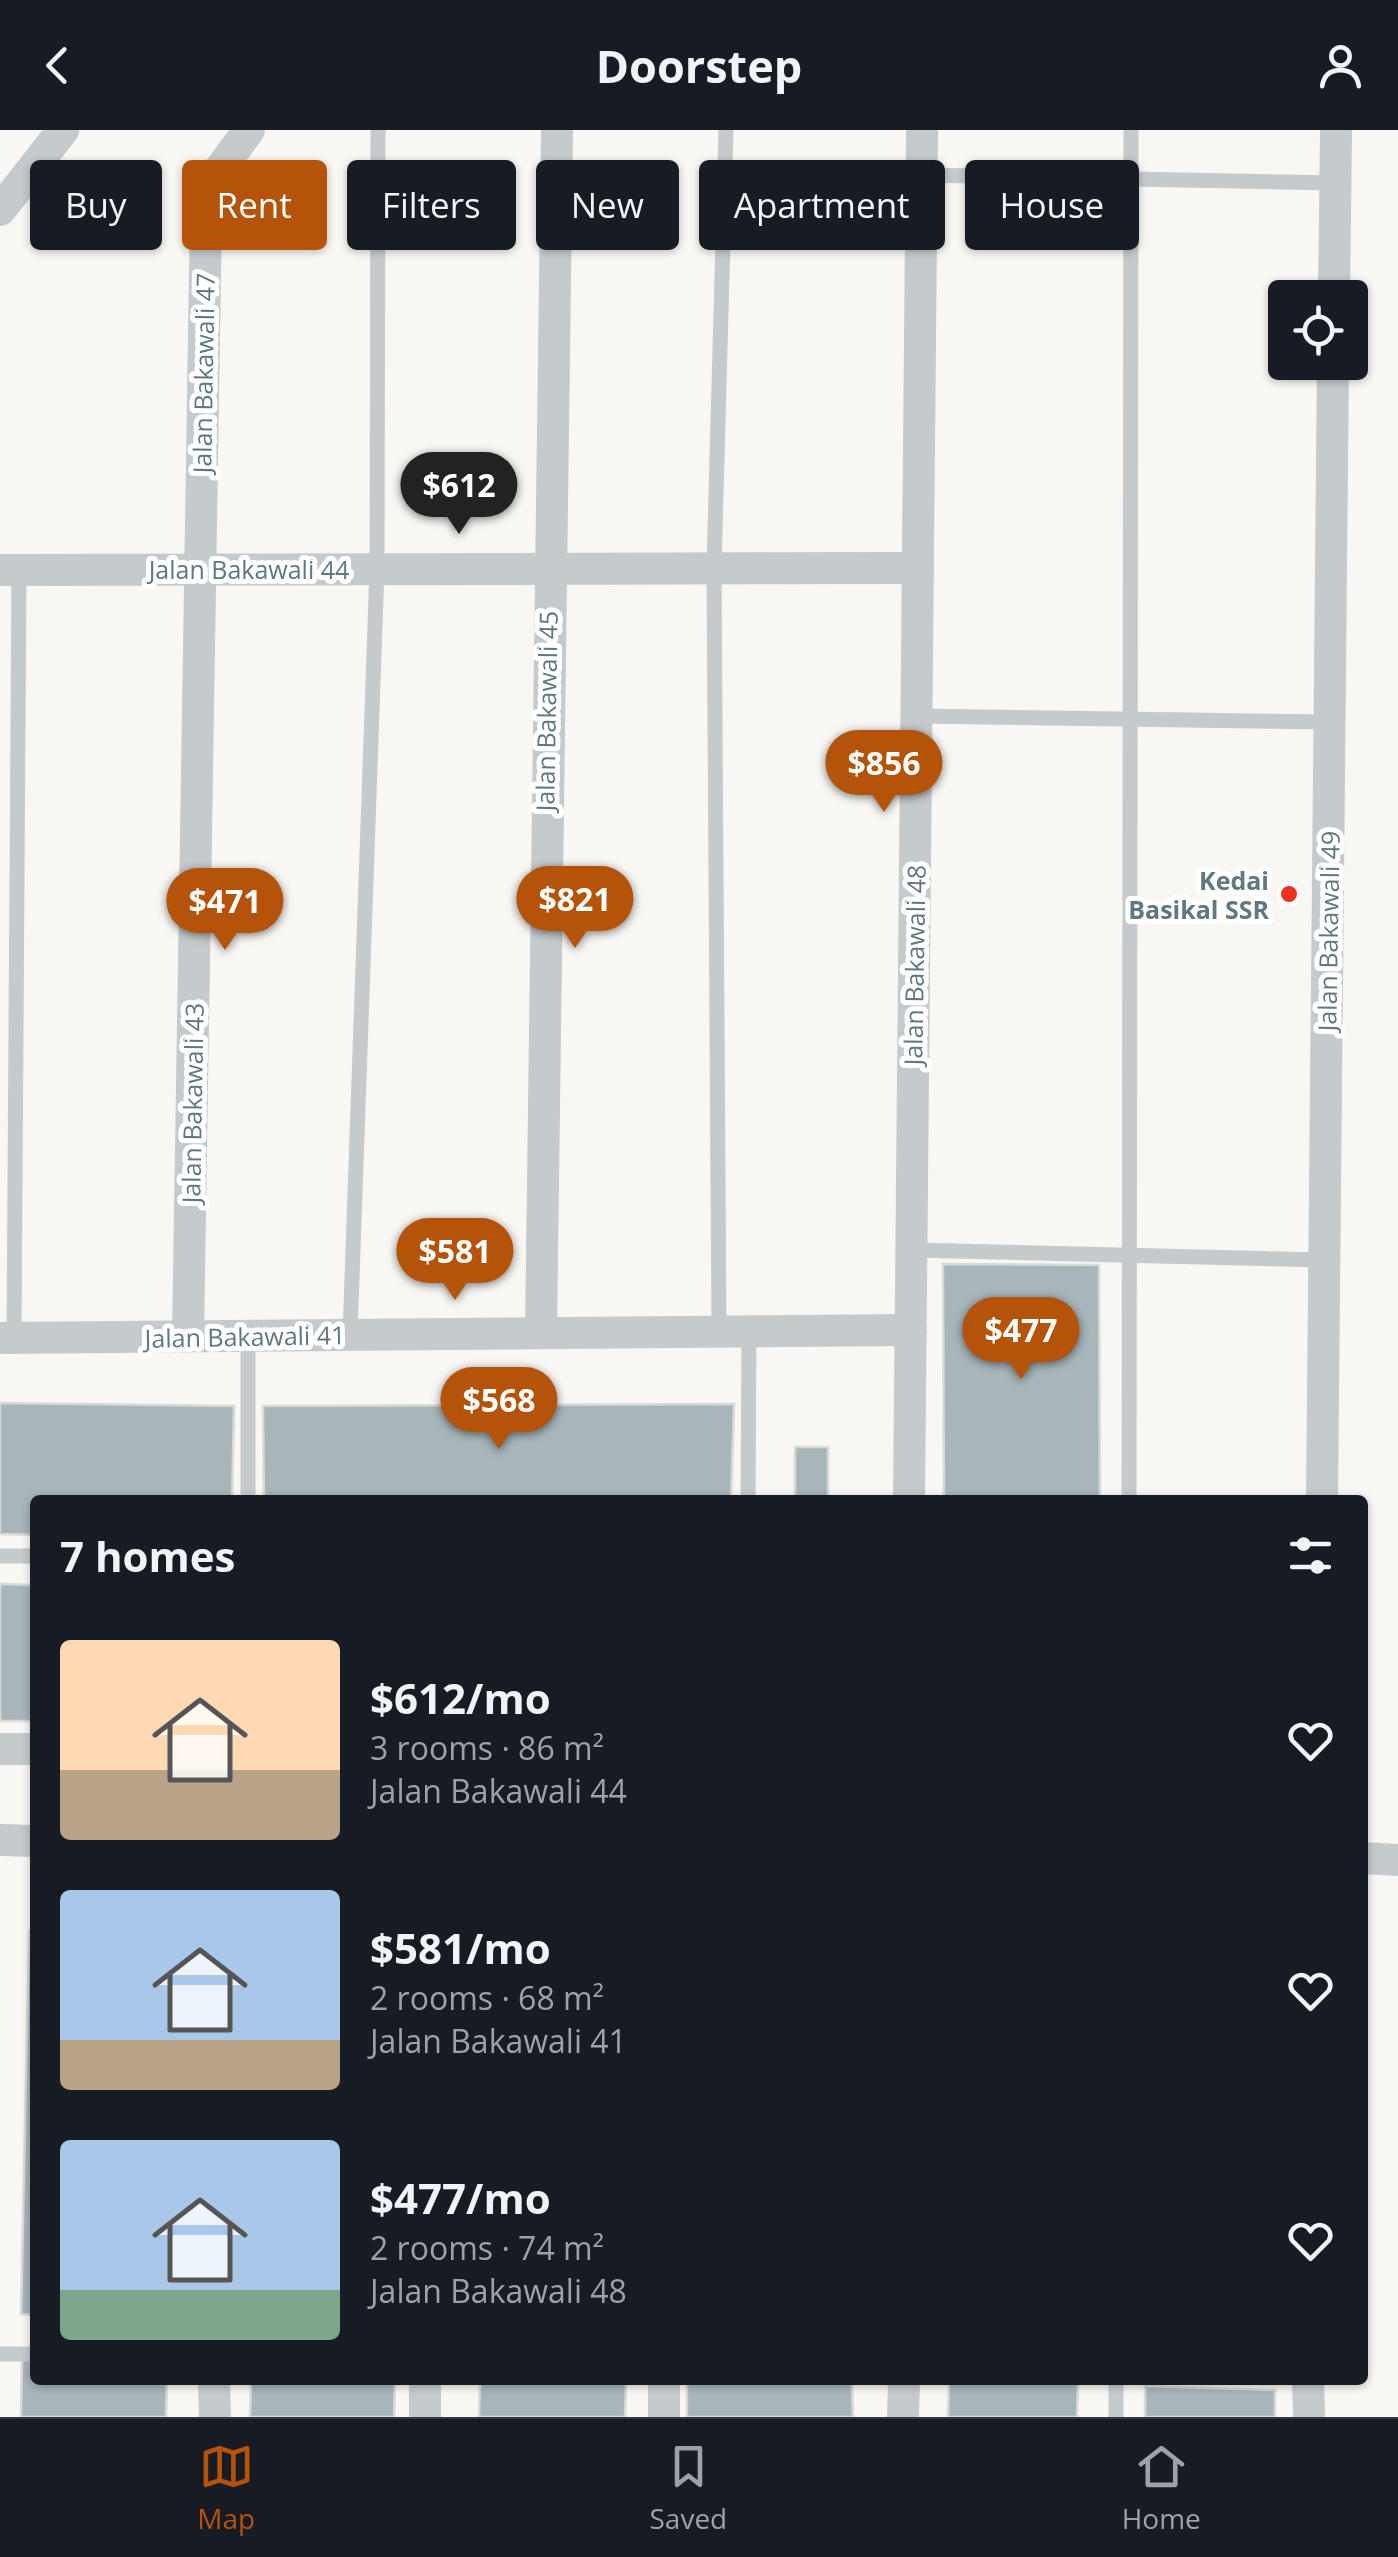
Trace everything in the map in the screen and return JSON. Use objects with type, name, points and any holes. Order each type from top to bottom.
[{"type":"street","points":[[0,210],[63,130]]},
{"type":"street","name":"Jalan Bakawali 47","points":[[200,569],[206,210],[217,173],[249,130]]},
{"type":"street","name":"Jalan Bakawali 45","points":[[541,1333],[556,130]]},
{"type":"street","name":"Jalan Bakawali 48","points":[[922,130],[922,160]]},
{"type":"street","points":[[1334,280],[1336,130]]},
{"type":"street","name":"Jalan Bakawali 48","points":[[910,1495],[921,250]]},
{"type":"street","name":"Jalan Bakawali 49","points":[[1322,1495],[1333,380]]},
{"type":"street","name":"Jalan Bakawali 44","points":[[10,570],[918,568]]},
{"type":"street","name":"Jalan Bakawali 43","points":[[188,1336],[200,569]]},
{"type":"street","name":"Jalan Bakawali 41","points":[[7,1338],[911,1330]]},
{"type":"street","points":[[0,1749],[30,1749]]},
{"type":"street","points":[[0,1840],[30,1841]]},
{"type":"street","points":[[1368,1858],[1398,1860]]},
{"type":"street","points":[[214,2385],[215,2417]]},
{"type":"street","points":[[425,2385],[425,2417]]},
{"type":"street","points":[[664,2385],[664,2417]]},
{"type":"street","points":[[903,2417],[904,2385]]},
{"type":"street","points":[[1308,2385],[1309,2417]]},
{"type":"lane","points":[[350,1335],[377,569],[378,130]]},
{"type":"lane","points":[[726,130],[714,568],[734,1331],[748,1495]]},
{"type":"lane","points":[[1131,130],[1131,160]]},
{"type":"lane","points":[[1139,179],[1334,183]]},
{"type":"lane","points":[[1129,1495],[1131,250]]},
{"type":"lane","points":[[7,1338],[10,570]]},
{"type":"lane","points":[[916,716],[1330,722]]},
{"type":"lane","points":[[912,1250],[1324,1260]]},
{"type":"lane","points":[[248,1336],[248,1495]]},
{"type":"lane","points":[[0,1556],[30,1556]]},
{"type":"lane","points":[[0,2354],[30,2354]]},
{"type":"lane","points":[[1116,2385],[1116,2417]]},
{"type":"building","points":[[943,1264],[1099,1265],[1100,1495],[944,1495]]},
{"type":"building","points":[[0,1403],[234,1406],[232,1495],[30,1495],[30,1535],[0,1534]]},
{"type":"building","points":[[734,1404],[731,1495],[264,1495],[263,1406]]},
{"type":"building","points":[[795,1447],[828,1447],[828,1495],[795,1495]]},
{"type":"building","points":[[0,1584],[30,1585],[30,1721],[0,1721]]},
{"type":"building","points":[[30,1931],[30,2315],[21,2314]]},
{"type":"building","points":[[22,2354],[30,2355],[30,2385],[167,2385],[166,2417],[21,2417]]},
{"type":"building","points":[[251,2385],[395,2385],[394,2417],[250,2417]]},
{"type":"building","points":[[480,2385],[626,2385],[625,2417],[479,2417]]},
{"type":"building","points":[[687,2385],[852,2385],[853,2417],[687,2417]]},
{"type":"building","points":[[949,2385],[1078,2385],[1077,2417],[948,2417]]},
{"type":"building","points":[[1145,2386],[1275,2390],[1275,2417],[1145,2417]]},
{"type":"place","name":"Kedai Basikal SSR","points":[[1289,894]]}]
